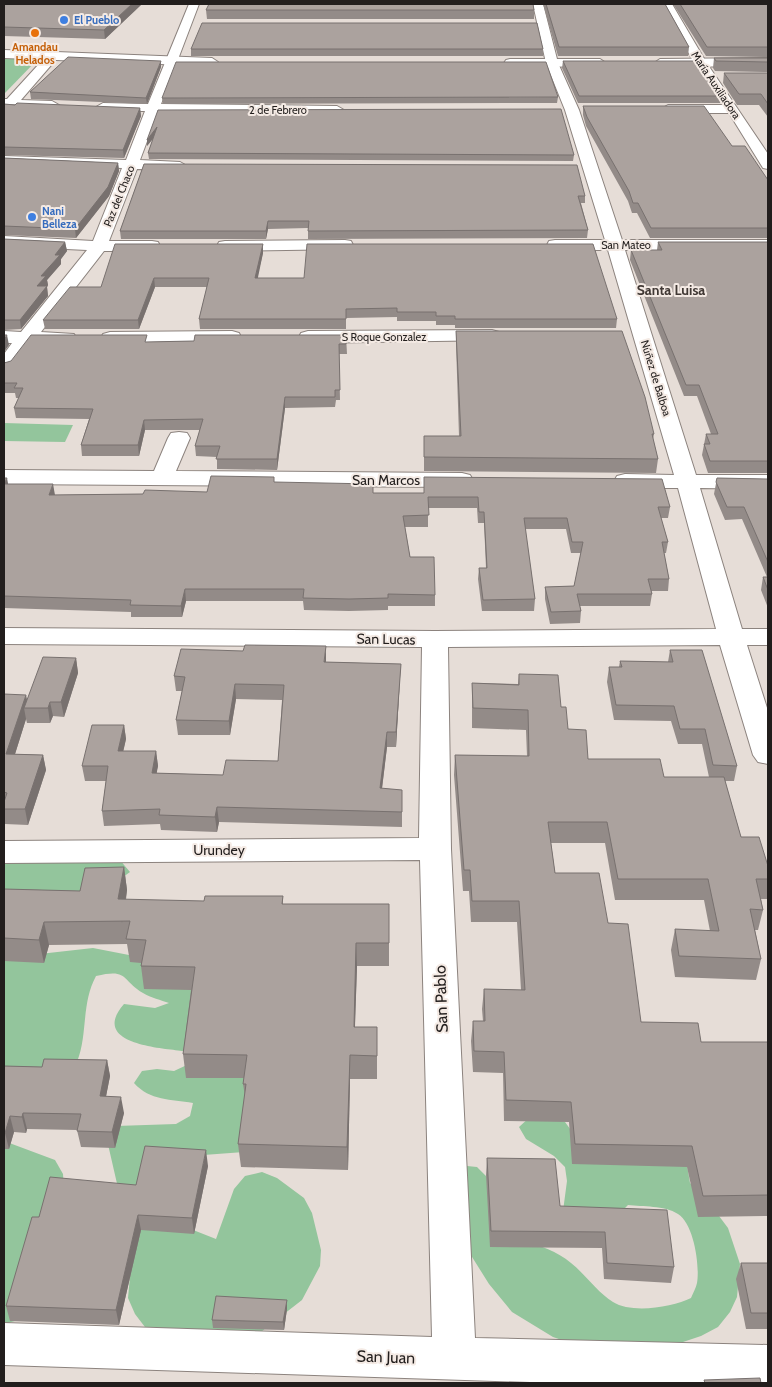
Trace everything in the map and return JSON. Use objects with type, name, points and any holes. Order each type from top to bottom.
[{"type":"street","name":"Paz del Chaco","points":[[4,366],[99,246],[172,62],[190,24],[194,4]]},
{"type":"street","name":"Núñez de Balboa","points":[[538,4],[539,24],[552,63],[575,110],[581,167],[615,245],[634,336],[687,481],[731,637],[768,755]]},
{"type":"street","name":"María Auxiliadora","points":[[666,4],[700,63],[768,165]]},
{"type":"street","points":[[4,54],[172,62],[221,62]]},
{"type":"street","points":[[7,103],[53,56]]},
{"type":"street","points":[[650,63],[768,62]]},
{"type":"street","points":[[494,63],[611,63]]},
{"type":"street","points":[[710,77],[729,77]]},
{"type":"street","points":[[7,103],[68,106]]},
{"type":"street","name":"2 de Febrero","points":[[87,107],[154,110],[353,110]]},
{"type":"street","points":[[657,110],[732,109]]},
{"type":"street","points":[[4,160],[192,166]]},
{"type":"street","points":[[4,241],[99,246],[168,246]]},
{"type":"street","points":[[208,246],[357,245]]},
{"type":"street","name":"San Mateo","points":[[536,245],[768,245]]},
{"type":"street","name":"S Roque Gonzalez","points":[[295,337],[514,336]]},
{"type":"street","points":[[4,337],[255,337]]},
{"type":"street","points":[[162,479],[179,438]]},
{"type":"street","name":"San Marcos","points":[[4,477],[479,480]]},
{"type":"street","points":[[608,480],[768,482]]},
{"type":"street","name":"San Lucas","points":[[4,636],[435,639],[768,637]]},
{"type":"street","name":"San Pablo","points":[[435,639],[435,849],[454,1359]]},
{"type":"street","name":"Urundey","points":[[4,852],[435,849]]},
{"type":"street","name":"San Juan","points":[[4,1344],[768,1367]]},
{"type":"green space","points":[[4,58],[38,59],[4,94]]},
{"type":"green space","points":[[4,423],[73,425],[65,442],[4,441]]},
{"type":"green space","points":[[4,854],[119,859],[130,872],[101,888],[86,892],[70,895],[4,898]]},
{"type":"green space","points":[[93,948],[170,963],[248,1058],[244,1152],[190,1156],[183,1226],[216,1239],[234,1189],[245,1176],[262,1172],[277,1178],[304,1198],[312,1213],[321,1250],[320,1266],[302,1300],[257,1335],[148,1331],[135,1314],[128,1298],[133,1244],[107,1140],[116,1126],[176,1124],[190,1116],[193,1103],[154,1096],[140,1089],[134,1083],[142,1071],[157,1069],[174,1071],[189,1064],[184,1051],[146,1045],[122,1036],[115,1028],[116,1017],[124,1004],[155,1008],[169,1003],[143,993],[120,974],[96,976],[88,997],[77,1062],[4,1081],[4,958]]},
{"type":"green space","points":[[546,1116],[565,1122],[587,1152],[680,1124],[690,1183],[704,1196],[728,1228],[740,1264],[737,1297],[730,1312],[718,1327],[701,1336],[668,1347],[588,1349],[553,1337],[512,1312],[489,1284],[452,1225],[457,1165],[477,1167],[489,1179],[523,1240],[548,1249],[566,1259],[613,1302],[631,1308],[652,1308],[674,1304],[691,1298],[696,1287],[698,1266],[695,1246],[684,1219],[678,1214],[660,1208],[628,1205],[616,1217],[563,1211],[567,1181],[565,1167],[554,1156],[526,1139],[519,1127],[530,1117]]},
{"type":"green space","points":[[4,1141],[55,1160],[63,1174],[64,1190],[40,1314],[4,1324]]},
{"type":"building","name":"El Pueblo","points":[[4,4],[132,4],[104,30],[4,27]]},
{"type":"building","points":[[209,4],[533,4],[534,10],[206,10]]},
{"type":"building","points":[[546,4],[665,4],[689,47],[559,47]]},
{"type":"building","points":[[680,4],[768,4],[768,47],[707,47]]},
{"type":"building","points":[[202,23],[537,23],[543,49],[191,49]]},
{"type":"building","points":[[68,57],[161,61],[146,98],[30,92]]},
{"type":"building","points":[[714,58],[768,58],[768,62],[716,61]]},
{"type":"building","points":[[563,61],[696,61],[721,96],[579,96]]},
{"type":"building","points":[[176,62],[546,62],[558,97],[162,98]]},
{"type":"building","points":[[724,73],[768,73],[768,104],[761,94],[739,94]]},
{"type":"building","points":[[17,103],[140,108],[123,150],[4,147],[4,104],[15,105]]},
{"type":"building","points":[[583,106],[704,106],[732,146],[745,146],[768,180],[768,228],[651,228],[638,203],[633,203],[629,191],[587,117]]},
{"type":"building","points":[[561,109],[574,155],[148,153],[157,127],[147,140],[158,110]]},
{"type":"building","points":[[4,158],[118,163],[108,187],[75,229],[4,226]]},
{"type":"building","points":[[144,164],[577,165],[585,196],[578,196],[588,230],[308,231],[309,221],[268,221],[266,231],[120,231]]},
{"type":"building","points":[[4,239],[65,242],[55,255],[60,255],[41,276],[46,276],[37,286],[47,286],[20,320],[4,320]]},
{"type":"building","points":[[658,242],[768,242],[768,461],[710,461],[704,444],[710,444],[706,434],[718,434],[699,385],[686,385],[631,250],[662,250]]},
{"type":"building","points":[[115,244],[263,244],[255,278],[304,278],[307,244],[593,244],[617,319],[455,319],[455,316],[436,316],[436,312],[397,312],[397,308],[346,309],[346,319],[199,319],[209,278],[154,278],[138,320],[43,320],[70,287],[101,287]]},
{"type":"building","points":[[456,331],[622,331],[645,397],[658,459],[424,457],[424,436],[461,436]]},
{"type":"building","points":[[31,335],[147,335],[145,342],[194,341],[195,335],[346,335],[346,344],[339,344],[340,390],[335,390],[335,397],[285,397],[277,459],[216,459],[220,446],[195,446],[203,419],[144,420],[138,445],[81,445],[93,409],[14,408],[23,388],[14,388],[17,383],[4,383],[4,363],[11,361]]},
{"type":"building","points":[[211,476],[274,477],[274,482],[373,484],[373,493],[424,493],[424,477],[662,479],[670,507],[658,507],[668,542],[662,542],[669,579],[648,579],[652,594],[577,594],[581,611],[551,612],[545,587],[574,586],[583,542],[572,542],[567,518],[524,518],[535,599],[483,600],[479,568],[487,568],[484,512],[479,512],[478,497],[428,497],[429,515],[403,516],[410,557],[434,557],[435,595],[388,594],[388,598],[303,598],[304,589],[185,589],[181,606],[130,605],[131,600],[4,596],[4,484],[53,484],[49,495],[143,494],[145,490],[207,492]]},
{"type":"building","points":[[717,478],[768,479],[768,562],[744,507],[727,507],[716,482]]},
{"type":"building","points":[[763,577],[768,577],[768,590]]},
{"type":"building","points":[[245,645],[326,646],[324,662],[401,664],[396,732],[387,732],[380,788],[402,790],[402,812],[217,807],[215,817],[159,815],[160,809],[102,811],[108,766],[82,766],[92,725],[124,725],[118,751],[156,751],[152,773],[223,775],[226,760],[278,761],[284,685],[235,684],[229,721],[176,720],[185,677],[174,676],[181,649],[243,651]]},
{"type":"building","points":[[670,650],[702,650],[737,766],[713,765],[705,729],[680,729],[674,706],[616,705],[609,667],[622,667],[620,661],[673,662]]},
{"type":"building","points":[[43,657],[76,658],[61,702],[50,702],[48,708],[24,708]]},
{"type":"building","points":[[519,674],[558,675],[561,707],[566,707],[568,729],[586,730],[588,759],[660,759],[664,777],[724,777],[741,837],[759,837],[768,866],[768,879],[756,879],[763,910],[750,909],[761,959],[679,956],[675,929],[719,931],[708,879],[618,879],[607,822],[548,822],[555,873],[599,873],[608,923],[628,924],[641,1022],[698,1023],[701,1042],[768,1042],[768,1195],[703,1196],[692,1146],[575,1144],[571,1102],[506,1100],[504,1052],[474,1051],[473,1021],[485,1021],[484,989],[525,990],[519,901],[472,901],[470,870],[464,870],[455,755],[529,756],[528,710],[473,708],[472,683],[519,685]]},
{"type":"building","points":[[4,694],[26,695],[6,754],[43,755],[25,809],[4,809],[7,793],[4,792]]},
{"type":"building","points":[[124,867],[118,899],[204,901],[205,896],[283,896],[282,904],[389,904],[389,943],[356,943],[354,1027],[377,1027],[377,1056],[350,1055],[347,1147],[238,1144],[246,1084],[243,1084],[247,1055],[183,1054],[195,967],[141,966],[146,940],[126,939],[130,921],[44,922],[39,940],[4,938],[4,889],[80,891],[85,868]]},
{"type":"building","points":[[44,1059],[107,1060],[100,1096],[121,1097],[112,1132],[77,1131],[81,1114],[23,1113],[22,1117],[10,1116],[4,1133],[4,1066],[42,1067]]},
{"type":"building","points":[[145,1146],[206,1150],[192,1218],[138,1215],[116,1310],[6,1306],[32,1217],[39,1217],[50,1177],[136,1185]]},
{"type":"building","points":[[487,1158],[555,1159],[560,1206],[667,1210],[674,1267],[607,1263],[605,1232],[491,1231]]},
{"type":"building","points":[[741,1263],[768,1263],[768,1313],[751,1313]]},
{"type":"building","points":[[216,1296],[287,1300],[283,1322],[212,1320]]},
{"type":"building","points":[[760,1378],[761,1383],[705,1383],[704,1380]]},
{"type":"place","name":"El Pueblo","points":[[64,20]]},
{"type":"place","name":"Amandau Helados","points":[[35,33]]},
{"type":"place","name":"Nani Belleza","points":[[32,217]]},
{"type":"district","name":"Santa Luisa","points":[[671,290]]}]
